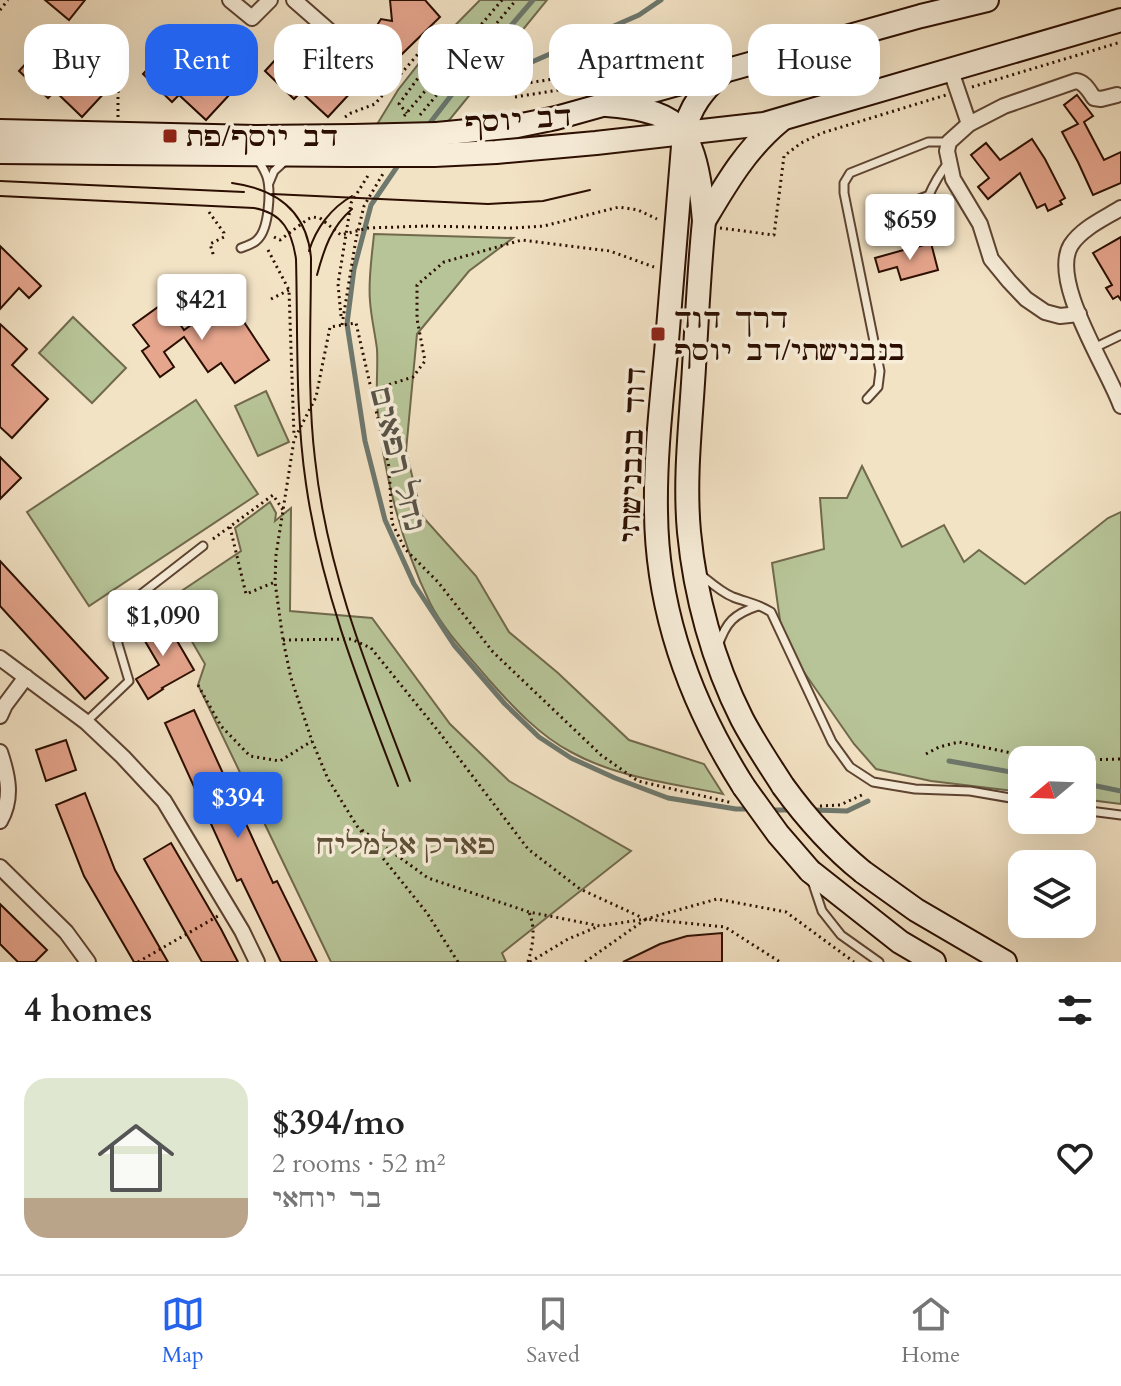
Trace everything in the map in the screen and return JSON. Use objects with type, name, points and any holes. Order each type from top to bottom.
[{"type":"main road","name":"דב יוסף","points":[[732,69],[987,0]]},
{"type":"main road","name":"דב יוסף","points":[[0,131],[349,137],[496,152],[684,134],[743,128],[954,81],[1121,20]]},
{"type":"main road","name":"דב יוסף","points":[[436,144],[638,96]]},
{"type":"main road","name":"דוד בנבנישתי","points":[[702,96],[693,106],[684,134],[657,459],[659,557],[668,610],[683,667],[742,796],[810,871],[900,942],[934,962]]},
{"type":"main road","points":[[607,105],[656,115],[672,122],[684,134]]},
{"type":"main road","points":[[703,224],[745,157],[781,120]]},
{"type":"main road","name":"דוד בנבנישתי","points":[[684,134],[701,193],[703,224],[688,464],[689,531],[699,596],[718,660],[755,744],[801,812],[838,851],[916,910],[1005,962]]},
{"type":"main road","name":"דב יוסף","points":[[0,152],[299,156],[349,137]]},
{"type":"street","points":[[230,0],[252,18],[270,0]]},
{"type":"street","points":[[294,0],[321,24]]},
{"type":"street","points":[[954,81],[969,124]]},
{"type":"street","points":[[1079,314],[1060,316],[1045,312],[1026,299],[991,259],[980,224],[953,179],[947,151],[949,142],[969,124],[1004,106],[1076,81],[1081,82],[1094,98],[1117,95]]},
{"type":"street","points":[[1121,208],[1080,235],[1071,244],[1066,257],[1066,272],[1079,314],[1121,406]]},
{"type":"street","points":[[0,658],[86,722],[164,801],[230,910],[257,962]]},
{"type":"street","points":[[0,716],[26,677]]},
{"type":"street","points":[[0,752],[9,785],[7,804],[0,821]]},
{"type":"street","points":[[0,867],[66,932],[88,962]]},
{"type":"lane","points":[[867,399],[878,387],[880,371],[844,183],[850,173],[928,142],[949,142]]},
{"type":"lane","points":[[250,154],[259,161],[269,185]]},
{"type":"lane","points":[[241,248],[254,243],[263,232],[268,212],[269,185],[277,167],[299,156]]},
{"type":"lane","points":[[911,244],[927,196],[949,162]]},
{"type":"lane","points":[[836,202],[844,193]]},
{"type":"lane","points":[[873,217],[927,196]]},
{"type":"lane","points":[[1094,348],[1121,335]]},
{"type":"lane","points":[[86,722],[129,681],[118,644],[117,622],[127,605],[203,546]]},
{"type":"lane","points":[[694,569],[729,595],[771,612],[832,742],[850,767],[873,782],[1008,798]]},
{"type":"lane","points":[[718,660],[718,645],[732,619],[760,605]]},
{"type":"lane","points":[[1096,812],[1121,815]]},
{"type":"lane","points":[[810,871],[822,911],[841,935],[879,962]]},
{"type":"path","points":[[0,10],[8,0]]},
{"type":"path","points":[[349,137],[351,113],[375,104],[430,40],[440,48],[399,104],[416,120]]},
{"type":"path","points":[[703,224],[774,235],[784,156],[811,137],[954,81],[1121,42]]},
{"type":"path","points":[[515,97],[549,92]]},
{"type":"path","points":[[117,96],[117,125]]},
{"type":"path","points":[[263,232],[280,240],[308,219],[316,217],[341,235],[368,228],[544,226],[619,207],[677,223]]},
{"type":"path","points":[[209,212],[224,233],[221,240],[210,244],[214,257]]},
{"type":"path","points":[[372,391],[413,377],[425,361],[417,319],[417,285],[444,262],[522,240],[610,251],[672,273]]},
{"type":"path","points":[[268,250],[289,290],[294,440],[276,555],[275,582],[291,678],[328,779],[357,826],[427,913],[458,962]]},
{"type":"path","points":[[271,299],[289,290]]},
{"type":"path","points":[[294,440],[316,397],[330,327],[356,323],[389,467],[392,523],[405,549],[438,582],[493,652],[601,755],[638,781],[742,796]]},
{"type":"path","points":[[203,546],[273,495],[283,510]]},
{"type":"path","points":[[230,527],[246,594],[275,582]]},
{"type":"path","points":[[283,640],[351,639],[371,648],[528,849],[580,889],[646,919],[725,927],[780,962]]},
{"type":"path","points":[[198,685],[221,726],[250,756],[280,761],[312,741]]},
{"type":"path","points":[[926,754],[959,742],[1008,752]]},
{"type":"path","points":[[1096,760],[1121,759]]},
{"type":"path","points":[[811,806],[840,805],[864,794]]},
{"type":"path","points":[[357,826],[428,878],[529,912],[600,926]]},
{"type":"path","points":[[529,962],[568,939],[600,926],[646,919],[717,899],[786,912],[854,962]]},
{"type":"path","points":[[138,962],[230,910]]},
{"type":"path","points":[[529,912],[534,940],[529,962]]},
{"type":"path","points":[[585,962],[646,919]]},
{"type":"green space","points":[[480,0],[547,0],[527,24],[456,24]]},
{"type":"green space","points":[[418,65],[418,96],[469,96],[442,129],[373,131],[394,96],[402,96],[402,85]]},
{"type":"green space","points":[[374,234],[513,238],[469,271],[417,334],[406,451],[422,516],[476,576],[509,632],[629,740],[704,764],[723,794],[626,774],[589,761],[560,745],[508,700],[436,614],[402,532],[383,454],[377,404],[377,349],[370,293]]},
{"type":"green space","points":[[73,317],[126,368],[92,403],[39,353]]},
{"type":"green space","points":[[266,391],[289,442],[258,456],[235,406]]},
{"type":"green space","points":[[196,400],[258,494],[89,606],[27,512]]},
{"type":"green space","points":[[862,466],[902,547],[944,525],[964,562],[979,550],[1025,584],[1108,518],[1121,512],[1121,804],[1096,801],[1096,746],[1008,746],[1008,790],[931,781],[876,769],[854,744],[783,642],[772,563],[824,549],[820,498],[847,498]]},
{"type":"green space","name":"פארק אלמליח","points":[[270,502],[276,513],[275,521],[291,508],[290,611],[372,618],[450,724],[509,781],[631,851],[502,953],[506,962],[331,962],[198,685],[205,664],[168,600],[241,551],[235,528]]},
{"type":"building","points":[[45,0],[85,0],[69,20]]},
{"type":"building","points":[[390,0],[425,0],[440,17],[433,24],[418,24],[418,38],[402,54],[402,24],[378,24],[381,19],[392,21]]},
{"type":"building","points":[[274,61],[274,80],[265,71]]},
{"type":"building","points":[[1077,95],[1093,116],[1084,122],[1104,160],[1121,152],[1121,183],[1093,195],[1062,132],[1078,124],[1064,105]]},
{"type":"building","points":[[60,96],[101,96],[82,117]]},
{"type":"building","points":[[180,96],[228,96],[206,120]]},
{"type":"building","points":[[305,96],[347,96],[328,117]]},
{"type":"building","points":[[1032,139],[1065,198],[1060,201],[1062,204],[1048,211],[1045,204],[1037,208],[1020,173],[988,199],[978,187],[989,178],[971,155],[986,143],[1000,160]]},
{"type":"building","points":[[1121,237],[1121,300],[1118,296],[1113,299],[1106,288],[1112,285],[1093,253]]},
{"type":"building","points":[[931,243],[938,270],[901,280],[897,267],[879,272],[875,258]]},
{"type":"building","points":[[0,246],[41,286],[29,298],[19,288],[0,309]]},
{"type":"building","points":[[165,302],[184,330],[215,308],[223,319],[236,310],[269,360],[235,383],[221,363],[208,372],[184,337],[164,352],[174,367],[160,377],[142,351],[149,346],[133,325]]},
{"type":"building","points":[[0,324],[27,349],[12,365],[48,399],[12,438],[0,427]]},
{"type":"building","points":[[0,457],[21,478],[0,499]]},
{"type":"building","points":[[0,561],[108,678],[85,699],[0,606]]},
{"type":"building","points":[[162,615],[194,670],[148,699],[136,679],[159,665],[138,629]]},
{"type":"building","points":[[194,710],[273,883],[277,881],[317,962],[281,962],[241,879],[237,881],[165,723]]},
{"type":"building","points":[[66,740],[76,770],[46,781],[36,750]]},
{"type":"building","points":[[85,793],[115,870],[168,962],[134,962],[84,876],[56,805]]},
{"type":"building","points":[[171,843],[238,962],[202,962],[144,859]]},
{"type":"building","points":[[0,904],[47,950],[35,962],[18,962],[0,944]]},
{"type":"building","points":[[722,933],[722,962],[623,962],[660,944],[687,936]]},
{"type":"waterway","name":"נחל רפאים","points":[[426,128],[533,0]]},
{"type":"waterway","points":[[533,61],[639,15],[661,0]]},
{"type":"waterway","name":"נחל רפאים","points":[[401,161],[371,205],[354,269],[347,324],[365,441],[385,520],[414,584],[454,645],[505,704],[539,737],[571,758],[668,798],[751,809]]},
{"type":"waterway","name":"נחל רפאים","points":[[949,761],[1008,772]]},
{"type":"waterway","name":"נחל רפאים","points":[[1096,786],[1121,791]]},
{"type":"waterway","name":"נחל רפאים","points":[[813,810],[847,811],[868,801]]},
{"type":"waterway","name":"נחל רפאים","points":[[769,810],[791,810]]},
{"type":"tram line","points":[[0,181],[244,192]]},
{"type":"tram line","points":[[232,183],[262,191],[286,205],[296,215],[308,242],[311,258],[311,409],[321,501],[352,623],[410,781]]},
{"type":"tram line","points":[[272,194],[488,204],[543,201],[590,190]]},
{"type":"tram line","points":[[0,196],[254,208],[272,214],[289,232],[296,259],[300,428],[313,523],[343,637],[398,786]]},
{"type":"tram line","points":[[309,251],[325,219],[352,196]]},
{"type":"tram line","points":[[317,275],[329,239],[352,209]]},
{"type":"place","name":"דב יוסף/פת","points":[[170,136]]},
{"type":"place","name":"דרך דוד בנבנישתי/דב יוסף","points":[[658,334]]}]
